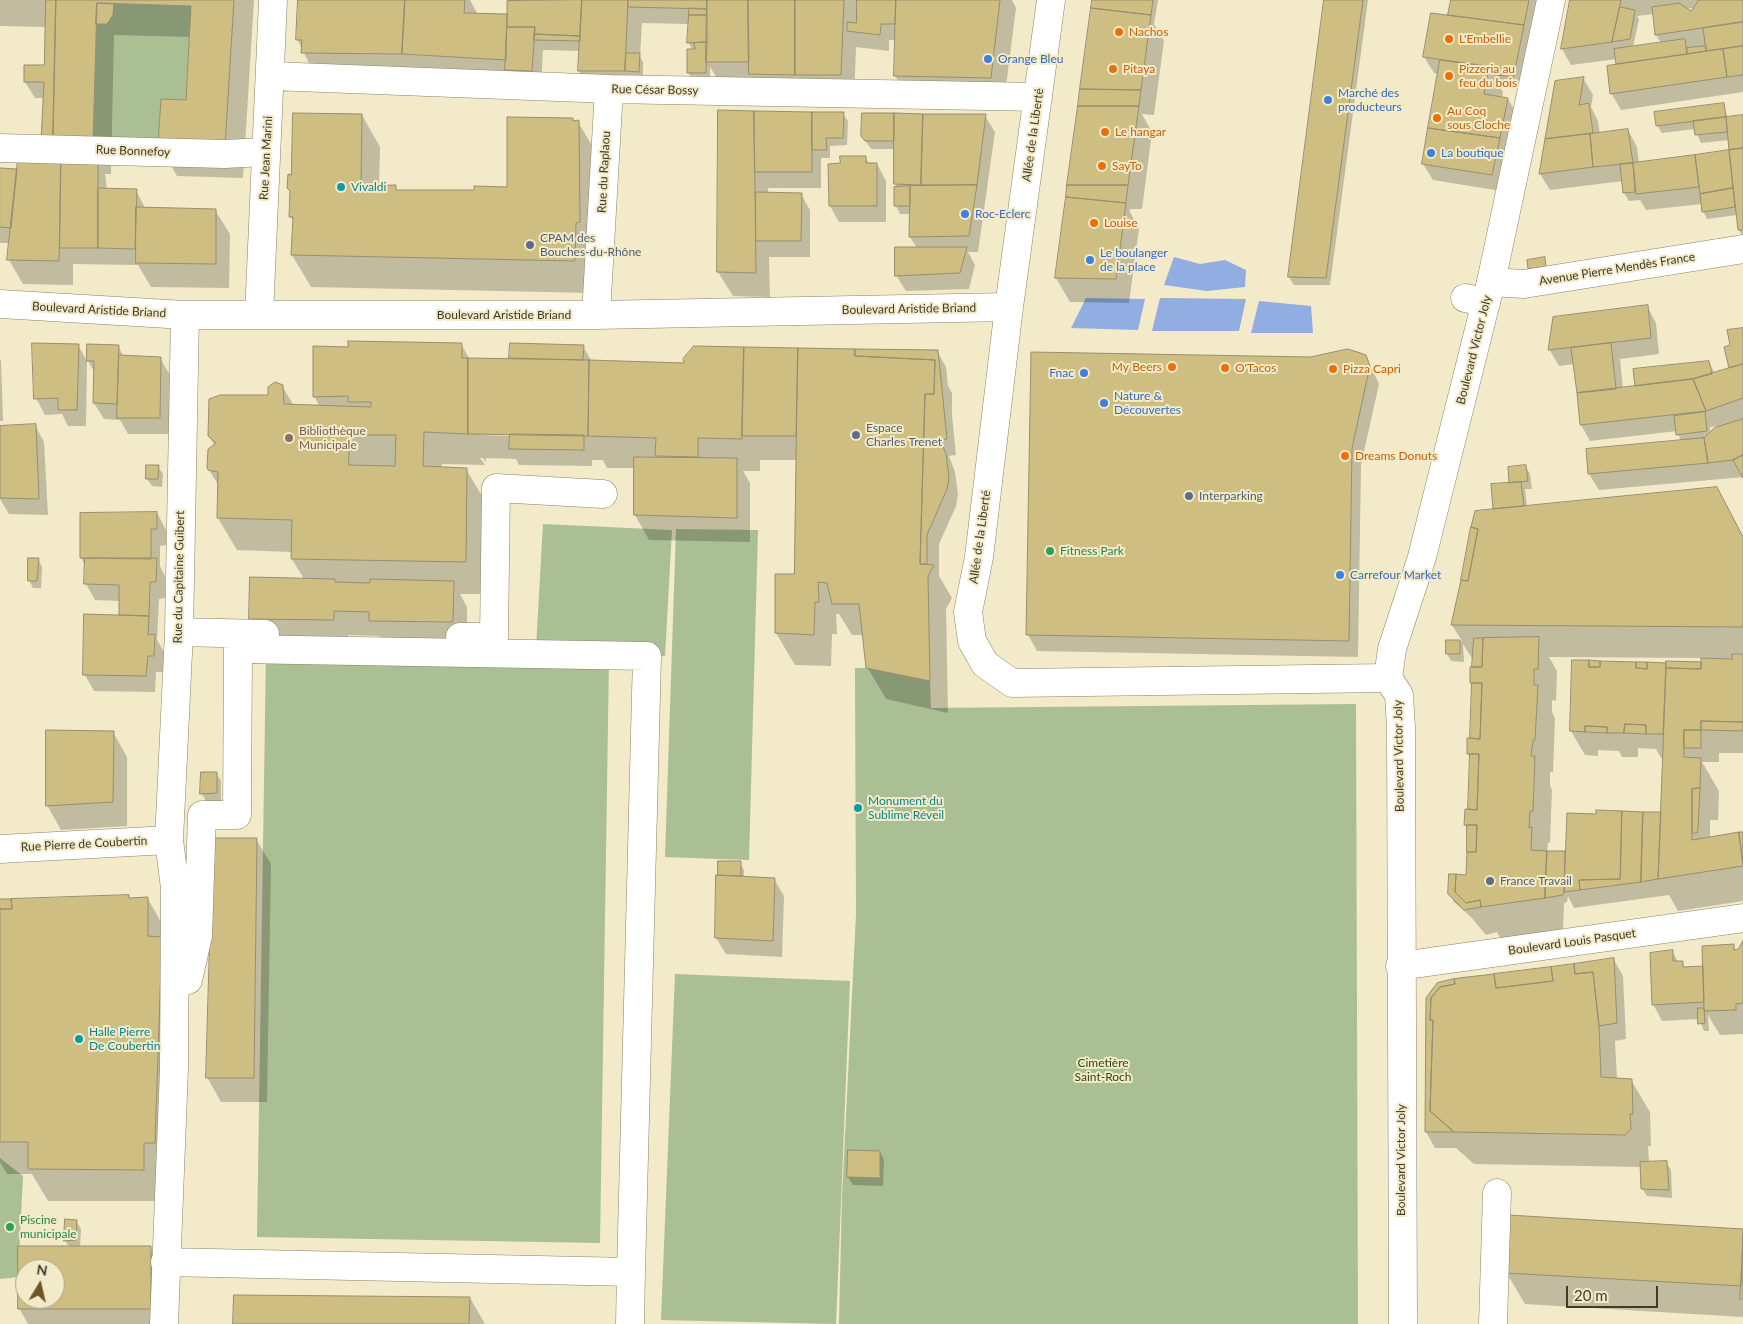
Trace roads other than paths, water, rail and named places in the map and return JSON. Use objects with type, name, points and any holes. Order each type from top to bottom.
[{"type":"street","name":"Rue Jean Marini","points":[[259,315],[273,0]]},
{"type":"street","name":"Allée de la Liberté","points":[[1051,0],[1009,307],[979,557],[968,612],[972,641],[985,664],[1012,683],[1388,678]]},
{"type":"street","name":"Boulevard Victor Joly","points":[[1403,1324],[1400,966],[1401,728],[1399,695],[1388,678],[1392,649],[1422,557],[1481,294],[1551,0]]},
{"type":"street","name":"Rue César Bossy","points":[[271,76],[609,89],[1038,97]]},
{"type":"street","name":"Rue du Raplaou","points":[[596,315],[609,89]]},
{"type":"street","name":"Rue Bonnefoy","points":[[0,148],[224,154],[266,152]]},
{"type":"street","name":"Avenue Pierre Mendès France","points":[[1481,294],[1524,284],[1743,249]]},
{"type":"street","name":"Boulevard Aristide Briand","points":[[0,304],[184,315],[596,315],[1009,307]]},
{"type":"street","name":"Rue du Capitaine Guibert","points":[[164,1324],[174,1069],[175,888],[168,840],[179,632],[184,315]]},
{"type":"street","points":[[179,632],[494,637],[496,488],[603,494]]},
{"type":"street","points":[[188,980],[198,936],[202,815],[237,815],[238,649],[647,656],[630,1324]]},
{"type":"street","points":[[168,840],[190,883],[187,1061],[174,1069]]},
{"type":"street","name":"Rue Pierre de Coubertin","points":[[0,849],[168,840]]},
{"type":"street","name":"Boulevard Louis Pasquet","points":[[1400,966],[1743,918]]},
{"type":"street","points":[[1493,1324],[1497,1193]]},
{"type":"street","points":[[165,1262],[631,1272]]},
{"type":"water","points":[[1174,257],[1200,264],[1225,260],[1246,270],[1245,287],[1207,291],[1164,285]]},
{"type":"water","points":[[1086,298],[1145,299],[1138,330],[1071,328]]},
{"type":"water","points":[[1160,298],[1246,299],[1239,331],[1152,331]]},
{"type":"water","points":[[1259,301],[1311,306],[1313,333],[1251,333]]},
{"type":"place","name":"Nachos","points":[[1119,32]]},
{"type":"place","name":"L'Embellie","points":[[1449,39]]},
{"type":"place","name":"Orange Bleu","points":[[988,59]]},
{"type":"place","name":"Pitaya","points":[[1113,69]]},
{"type":"place","name":"Pizzeria au feu du bois","points":[[1449,76]]},
{"type":"place","name":"Marché des producteurs","points":[[1328,100]]},
{"type":"place","name":"Au Coq sous Cloche","points":[[1437,118]]},
{"type":"place","name":"Le hangar","points":[[1105,132]]},
{"type":"place","name":"La boutique","points":[[1431,153]]},
{"type":"place","name":"SayTo","points":[[1102,166]]},
{"type":"place","name":"Vivaldi","points":[[341,187]]},
{"type":"place","name":"Roc-Eclerc","points":[[965,214]]},
{"type":"place","name":"Louise","points":[[1094,223]]},
{"type":"place","name":"CPAM des Bouches-du-Rhône","points":[[530,245]]},
{"type":"place","name":"Le boulanger de la place","points":[[1090,260]]},
{"type":"place","name":"My Beers","points":[[1172,367]]},
{"type":"place","name":"O'Tacos","points":[[1225,368]]},
{"type":"place","name":"Pizza Capri","points":[[1333,369]]},
{"type":"place","name":"Fnac","points":[[1084,373]]},
{"type":"place","name":"Nature & Découvertes","points":[[1104,403]]},
{"type":"place","name":"Espace Charles Trenet","points":[[856,435]]},
{"type":"place","name":"Bibliothèque Municipale","points":[[289,438]]},
{"type":"place","name":"Dreams Donuts","points":[[1345,456]]},
{"type":"place","name":"Interparking","points":[[1189,496]]},
{"type":"place","name":"Fitness Park","points":[[1050,551]]},
{"type":"place","name":"Carrefour Market","points":[[1340,575]]},
{"type":"place","name":"Monument du Sublime Réveil","points":[[858,808]]},
{"type":"place","name":"France Travail","points":[[1490,881]]},
{"type":"place","name":"Halle Pierre De Coubertin","points":[[79,1039]]},
{"type":"place","name":"Piscine municipale","points":[[10,1227]]},
{"type":"park label","name":"Cimetière Saint-Roch","points":[[1103,1070]]}]
